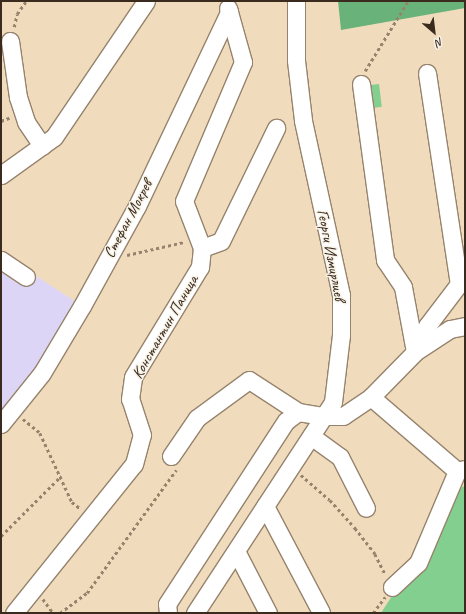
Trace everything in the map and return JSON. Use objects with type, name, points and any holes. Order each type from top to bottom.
[{"type":"street","points":[[1,175],[54,137],[146,1]]},
{"type":"street","name":"Георги Измирлиев","points":[[195,613],[333,402],[341,335],[341,295],[304,120],[296,60],[296,1]]},
{"type":"street","name":"Константин Паница","points":[[14,613],[134,464],[142,435],[130,399],[133,377],[200,267],[202,248],[184,201],[243,62],[227,7]]},
{"type":"street","name":"Стефан Мокрев","points":[[1,424],[42,373],[106,263],[137,206],[227,7]]},
{"type":"street","points":[[10,41],[18,97],[24,117],[42,146]]},
{"type":"street","points":[[415,352],[427,326],[462,280],[427,73]]},
{"type":"street","points":[[361,84],[385,260],[403,287],[415,352]]},
{"type":"street","points":[[202,248],[221,241],[276,128]]},
{"type":"street","points":[[1,260],[26,277]]},
{"type":"street","points":[[171,456],[197,418],[249,380],[298,412],[324,416],[343,416],[371,397],[415,352],[450,329],[465,326]]},
{"type":"street","points":[[371,397],[461,470],[418,563],[392,587]]},
{"type":"street","points":[[168,613],[167,604],[286,421],[298,412]]},
{"type":"street","points":[[311,436],[340,457],[366,508]]},
{"type":"street","points":[[265,506],[321,612]]},
{"type":"street","points":[[236,551],[268,613]]},
{"type":"path","points":[[10,41],[17,14],[26,1]]},
{"type":"path","points":[[361,84],[366,66],[408,1]]},
{"type":"path","points":[[106,263],[143,250],[183,242],[202,248]]},
{"type":"path","points":[[12,410],[40,433],[72,502],[92,518]]},
{"type":"path","points":[[60,613],[87,593],[95,579],[176,470],[171,456]]},
{"type":"path","points":[[291,466],[330,500],[355,528],[375,554],[392,587],[373,613]]},
{"type":"path","points":[[1,536],[60,476]]},
{"type":"shaded area","points":[[1,253],[79,304],[38,371],[1,415]]},
{"type":"green space","points":[[338,1],[465,1],[465,8],[341,30]]},
{"type":"green space","points":[[379,84],[382,107],[373,108],[370,85]]},
{"type":"green space","points":[[465,486],[465,613],[381,613],[462,487]]}]
